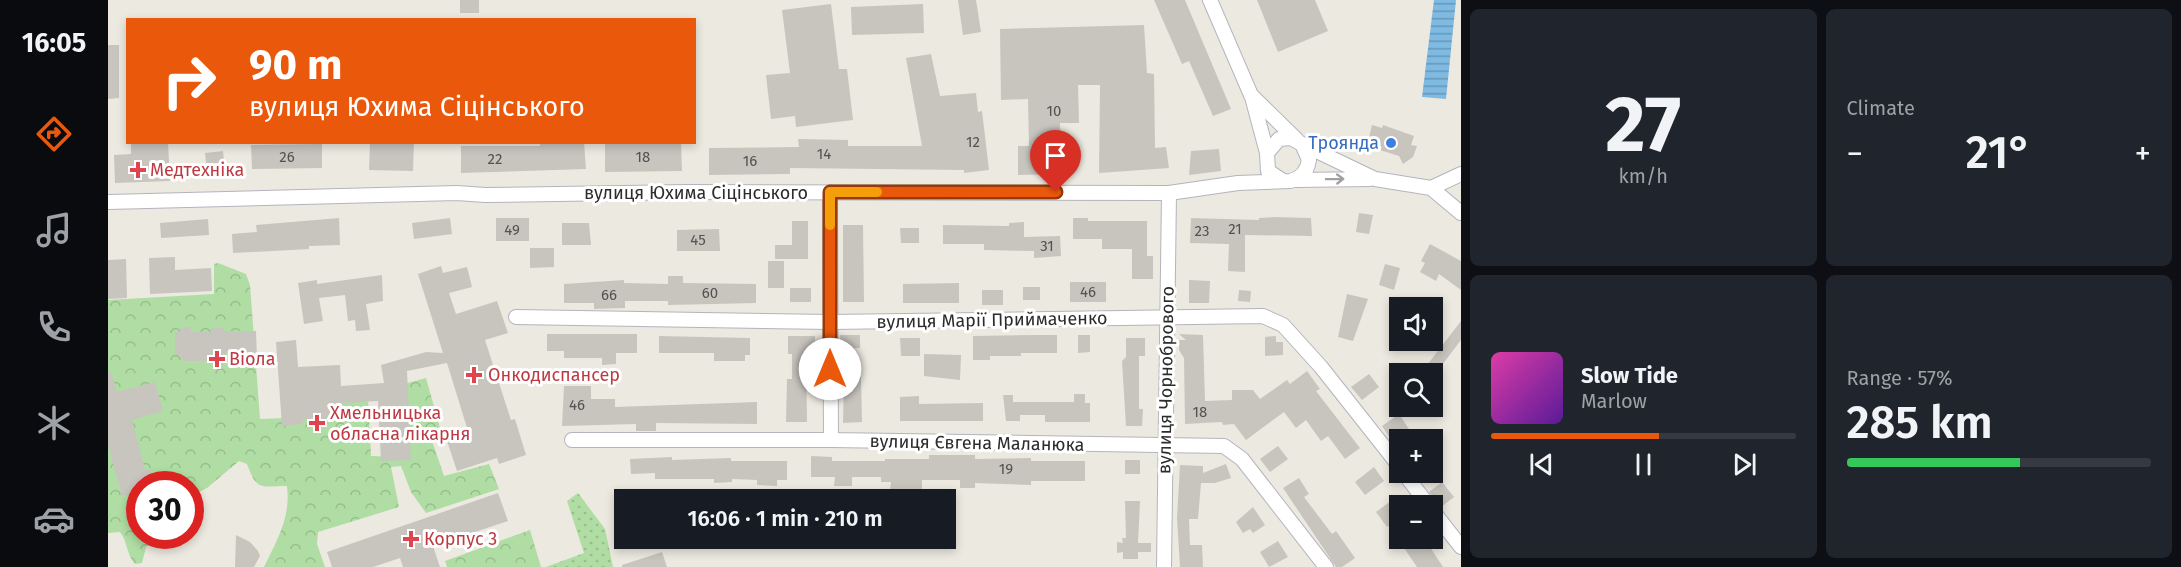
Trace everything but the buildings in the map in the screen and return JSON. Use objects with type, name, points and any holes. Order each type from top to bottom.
[{"type":"street","points":[[1210,0],[1251,95],[1272,176],[1289,180],[1305,172],[1309,160],[1300,142]]},
{"type":"street","points":[[1251,95],[1300,142],[1375,179],[1431,188],[1461,213]]},
{"type":"street","points":[[1238,183],[1259,169],[1279,140],[1300,142]]},
{"type":"street","points":[[1431,188],[1461,174]]},
{"type":"street","name":"вулиця Юхима Сіцінського","points":[[108,202],[457,193],[485,195],[830,192],[1169,193],[1238,183],[1375,179]]},
{"type":"street","points":[[830,192],[831,440]]},
{"type":"street","name":"вулиця Чорнобрового","points":[[1165,566],[1169,193]]},
{"type":"street","name":"вулиця Марії Приймаченко","points":[[516,317],[830,322],[1263,316],[1283,325],[1322,367],[1389,454]]},
{"type":"street","name":"вулиця Євгена Маланюка","points":[[572,440],[831,440],[1224,446],[1242,459],[1326,567]]},
{"type":"street","points":[[1411,483],[1421,495]]},
{"type":"street","points":[[1443,524],[1461,546]]},
{"type":"green space","points":[[218,263],[246,274],[250,285],[260,419],[338,416],[338,400],[368,398],[371,456],[404,457],[404,384],[426,378],[440,428],[429,432],[444,476],[489,464],[499,489],[426,513],[411,492],[401,466],[391,467],[399,507],[318,532],[317,544],[325,567],[264,567],[285,518],[287,486],[261,486],[254,479],[247,464],[239,461],[204,490],[204,471],[126,471],[126,545],[120,532],[108,533],[108,300],[214,294],[214,264]]},
{"type":"green space","points":[[578,493],[605,529],[613,567],[546,567],[584,553],[567,501]]},
{"type":"green space","points":[[530,530],[541,567],[447,567],[445,561]]},
{"type":"green space","points":[[127,549],[146,549],[142,563],[135,564]]},
{"type":"water","points":[[1434,0],[1456,0],[1446,99],[1422,97]]},
{"type":"slow traffic","points":[[830,225],[830,192],[877,192]]},
{"type":"place","name":"Троянда","points":[[1391,143]]},
{"type":"place","name":"Медтехніка","points":[[138,170]]},
{"type":"place","name":"Віола","points":[[217,359]]},
{"type":"place","name":"Онкодиспансер","points":[[474,375]]},
{"type":"place","name":"Хмельницька обласна лікарня","points":[[317,423]]},
{"type":"place","name":"Корпус 3","points":[[411,539]]},
{"type":"route","points":[[830,369],[830,192],[1056,192]]}]
